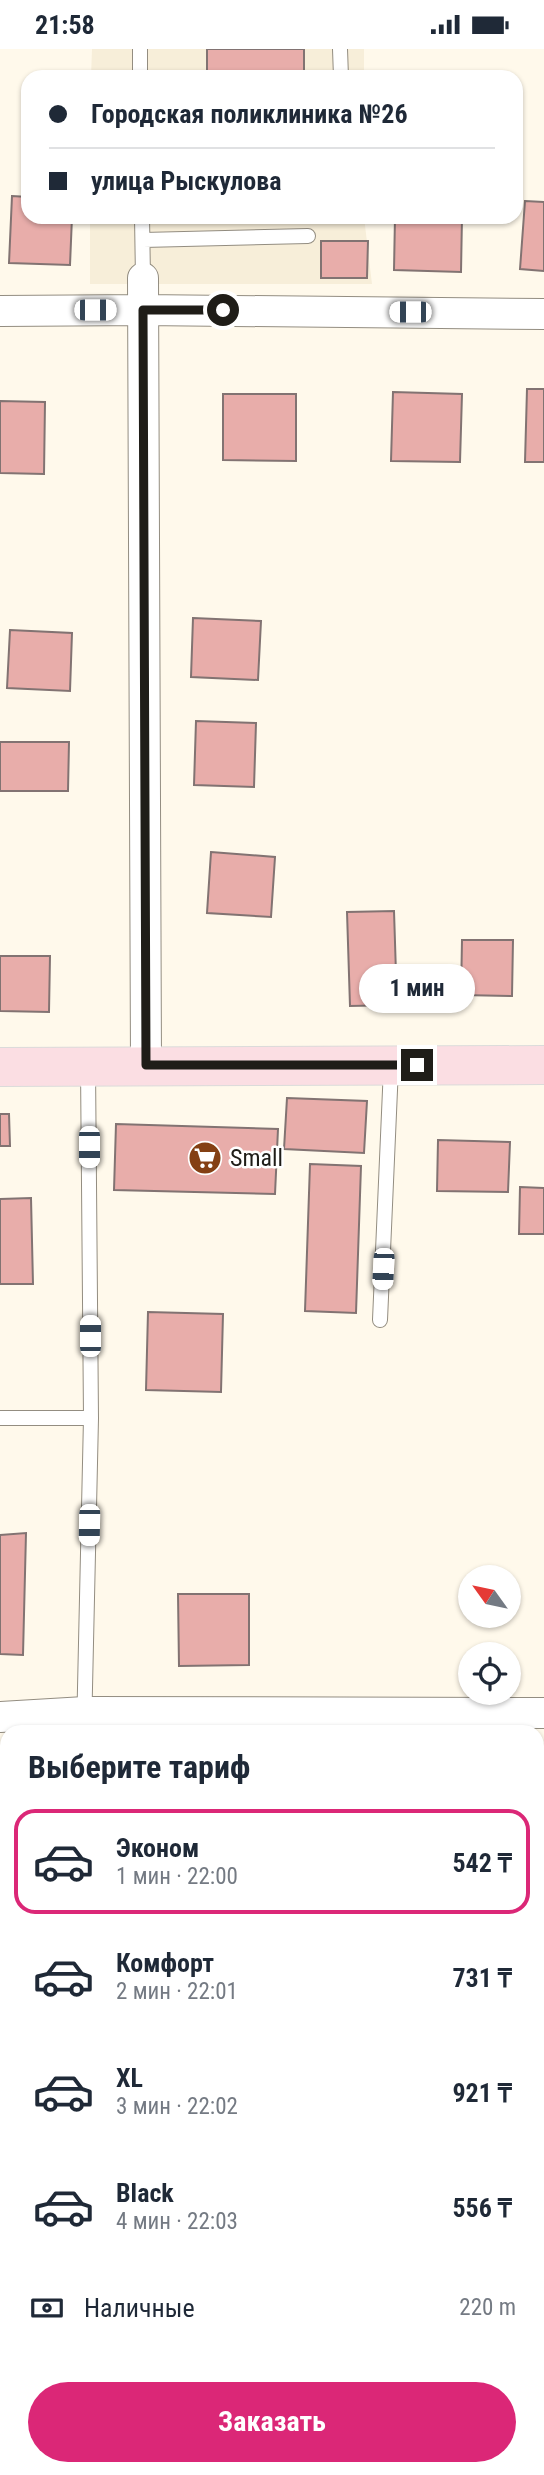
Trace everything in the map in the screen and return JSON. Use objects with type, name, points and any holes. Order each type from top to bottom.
[{"type":"main road","points":[[0,1067],[544,1065]]},
{"type":"street","points":[[142,278],[146,1065]]},
{"type":"street","points":[[0,311],[544,314]]},
{"type":"street","points":[[0,1717],[85,1722],[544,1713]]},
{"type":"lane","points":[[140,49],[140,70]]},
{"type":"lane","points":[[340,49],[341,70]]},
{"type":"lane","points":[[142,224],[142,278]]},
{"type":"lane","points":[[143,240],[308,236]]},
{"type":"lane","points":[[85,1722],[91,1418],[88,1065]]},
{"type":"lane","points":[[380,1320],[391,1065]]},
{"type":"lane","points":[[0,1418],[91,1418]]},
{"type":"shaded area","points":[[92,49],[364,49],[364,70],[91,70]]},
{"type":"shaded area","points":[[90,224],[365,224],[372,284],[90,284]]},
{"type":"building","points":[[207,49],[304,49],[304,70],[207,70]]},
{"type":"building","points":[[12,196],[21,197],[21,224],[72,224],[70,265],[9,263]]},
{"type":"building","points":[[525,201],[544,202],[544,271],[520,269]]},
{"type":"building","points":[[395,224],[462,224],[461,272],[394,270]]},
{"type":"building","points":[[321,241],[368,241],[367,278],[321,278]]},
{"type":"building","points":[[527,389],[544,389],[544,462],[525,462]]},
{"type":"building","points":[[393,392],[462,394],[460,462],[391,461]]},
{"type":"building","points":[[223,394],[296,394],[296,461],[223,460]]},
{"type":"building","points":[[0,401],[45,402],[44,474],[0,473]]},
{"type":"building","points":[[193,618],[261,621],[258,680],[191,677]]},
{"type":"building","points":[[10,630],[72,633],[70,691],[7,688]]},
{"type":"building","points":[[196,721],[256,723],[254,787],[194,785]]},
{"type":"building","points":[[0,742],[69,742],[68,791],[0,791]]},
{"type":"building","points":[[211,852],[275,857],[271,917],[207,913]]},
{"type":"building","points":[[394,911],[397,1005],[350,1006],[347,912]]},
{"type":"building","points":[[462,940],[513,940],[512,996],[461,995]]},
{"type":"building","points":[[0,956],[50,956],[49,1012],[0,1011]]},
{"type":"building","points":[[287,1098],[367,1101],[364,1153],[284,1149]]},
{"type":"building","points":[[0,1114],[9,1114],[10,1146],[0,1146]]},
{"type":"building","points":[[116,1124],[278,1129],[275,1194],[114,1190]]},
{"type":"building","points":[[438,1140],[510,1142],[508,1192],[437,1191]]},
{"type":"building","points":[[310,1164],[361,1166],[356,1313],[305,1311]]},
{"type":"building","points":[[520,1187],[544,1188],[544,1234],[519,1234]]},
{"type":"building","points":[[31,1198],[33,1284],[0,1284],[0,1199]]},
{"type":"building","points":[[148,1312],[223,1314],[221,1392],[146,1390]]},
{"type":"building","points":[[26,1533],[23,1655],[0,1654],[0,1535]]},
{"type":"building","points":[[178,1594],[249,1594],[249,1665],[179,1666]]},
{"type":"place","name":"Small","points":[[205,1158]]},
{"type":"route","points":[[223,310],[143,310],[146,1065],[417,1065]]}]
